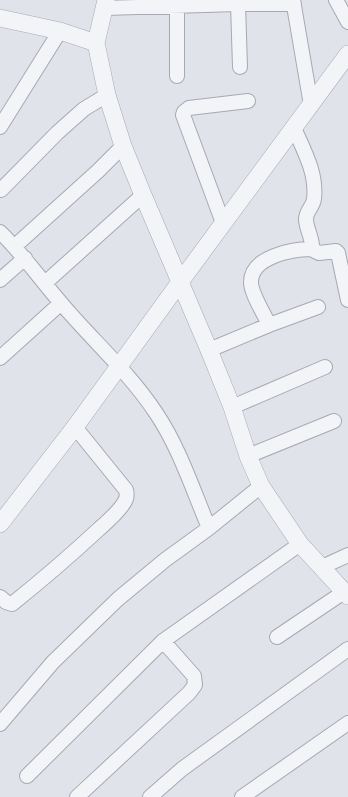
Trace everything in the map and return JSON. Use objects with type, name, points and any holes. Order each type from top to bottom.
[{"type":"street","points":[[336,0],[348,22]]},
{"type":"street","points":[[277,637],[346,594],[300,544],[261,486],[248,456],[232,407],[209,350],[142,195],[106,95],[96,43],[105,4],[177,5],[294,2],[311,105]]},
{"type":"street","points":[[238,4],[240,67]]},
{"type":"street","points":[[177,5],[177,76]]},
{"type":"street","points":[[0,18],[60,31],[96,43]]},
{"type":"street","points":[[1,123],[60,31]]},
{"type":"street","points":[[3,515],[75,427],[348,54]]},
{"type":"street","points":[[1,190],[57,133],[84,109],[106,95]]},
{"type":"street","points":[[223,223],[183,115],[189,108],[248,101]]},
{"type":"street","points":[[294,128],[314,177],[314,202],[307,212],[306,217],[312,242],[311,249]]},
{"type":"street","points":[[16,246],[124,146]]},
{"type":"street","points":[[45,283],[142,195]]},
{"type":"street","points":[[0,232],[16,246],[60,303],[120,366],[149,403],[163,425],[179,457],[209,528]]},
{"type":"street","points":[[269,325],[252,290],[251,278],[264,261],[270,257],[300,249],[311,249],[319,253],[336,251],[338,254],[348,300]]},
{"type":"street","points":[[0,280],[25,258]]},
{"type":"street","points":[[0,358],[60,303]]},
{"type":"street","points":[[209,350],[318,306]]},
{"type":"street","points":[[232,407],[326,367]]},
{"type":"street","points":[[248,456],[334,421]]},
{"type":"street","points":[[0,597],[6,602],[12,604],[109,520],[127,497],[126,490],[75,427]]},
{"type":"street","points":[[0,724],[53,662],[118,600],[165,560],[209,528],[261,486]]},
{"type":"street","points":[[27,776],[163,641],[300,544]]},
{"type":"street","points":[[322,567],[348,555]]},
{"type":"street","points":[[77,797],[189,693],[195,685],[194,676],[163,641]]},
{"type":"street","points":[[150,797],[182,769],[348,649]]},
{"type":"street","points":[[242,797],[348,722]]}]
